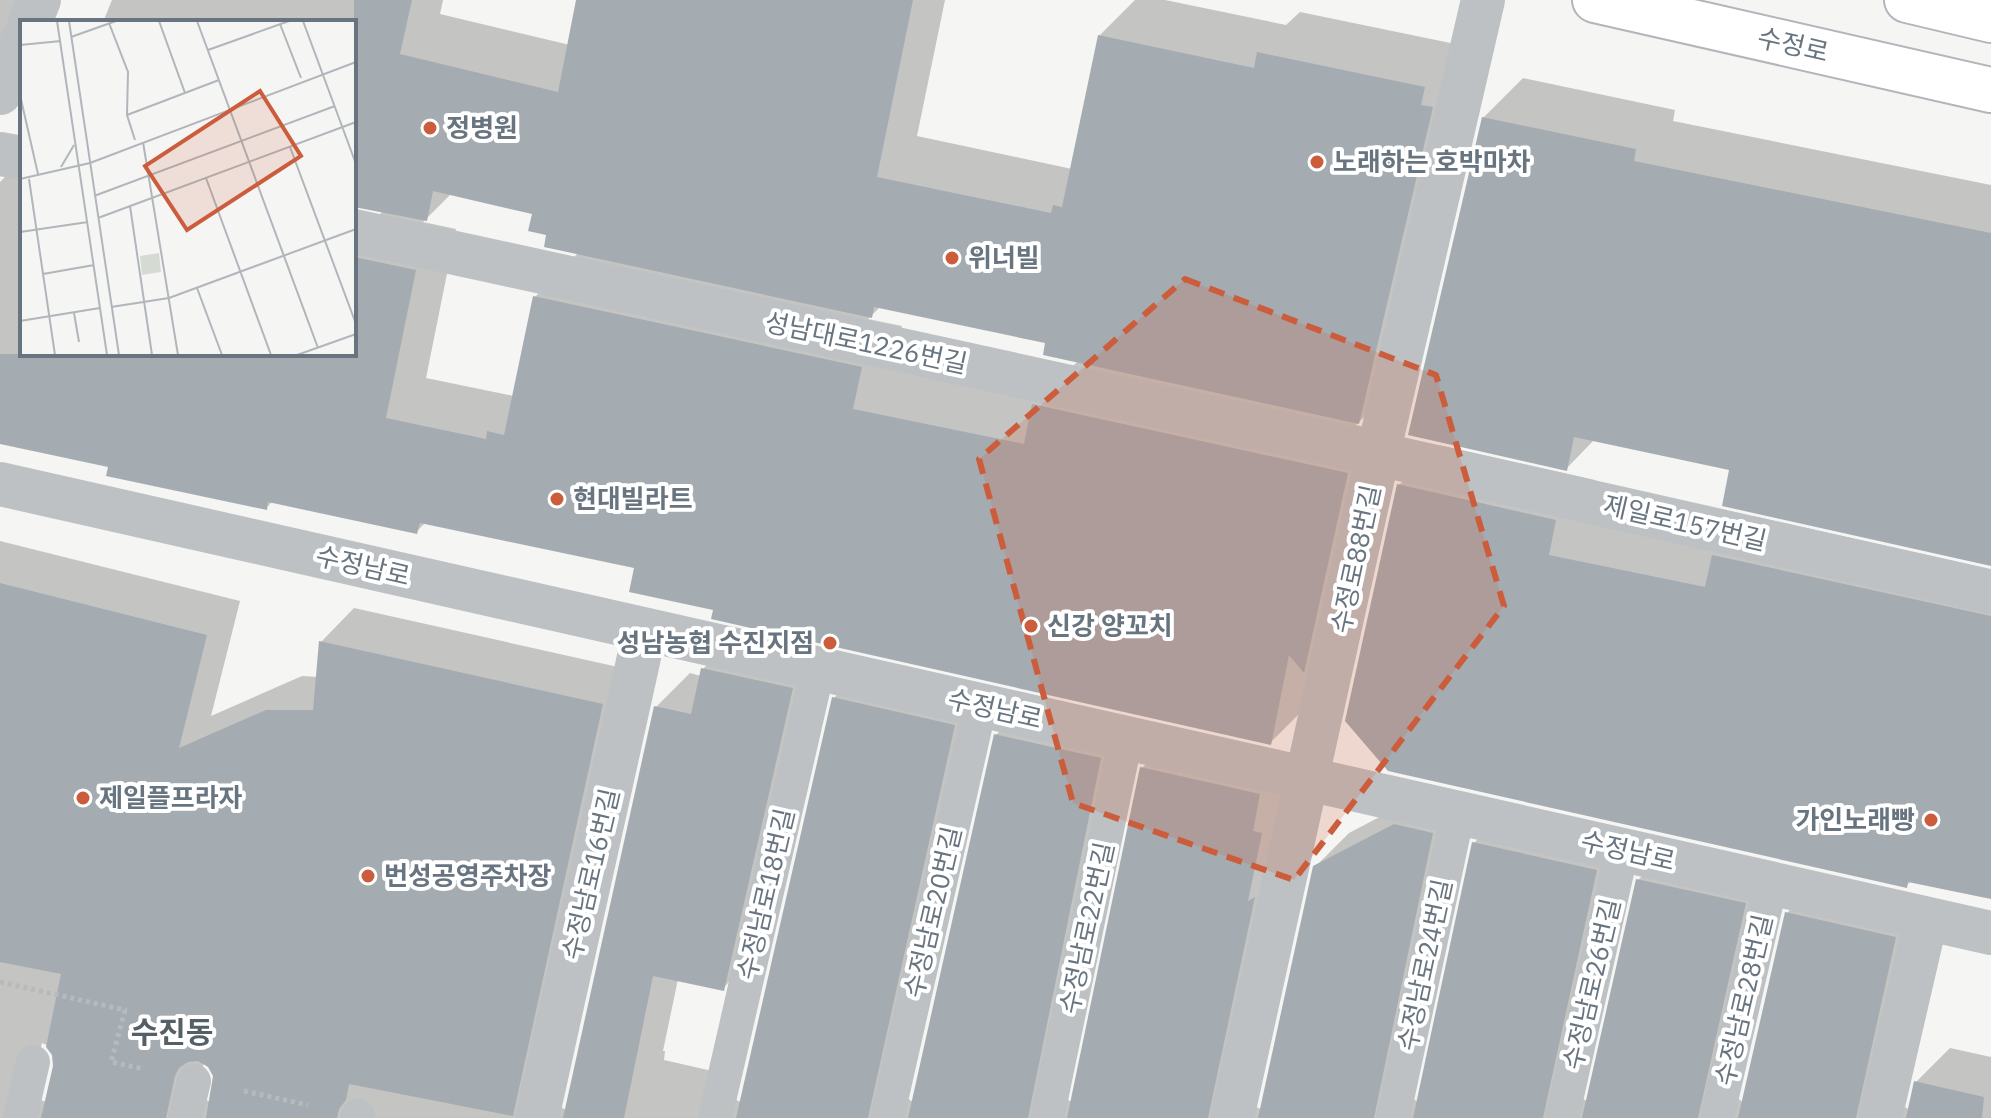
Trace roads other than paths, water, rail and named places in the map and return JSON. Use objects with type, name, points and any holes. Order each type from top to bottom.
[{"type":"main road","name":"수정로","points":[[1595,0],[1991,90]]},
{"type":"main road","points":[[1929,2],[1991,20]]},
{"type":"street","points":[[31,20],[39,0]]},
{"type":"street","name":"수정로88번길","points":[[1232,1118],[1309,779],[1378,454],[1483,0]]},
{"type":"street","points":[[0,93],[20,46]]},
{"type":"street","points":[[0,154],[20,158]]},
{"type":"street","name":"성남대로1226번길","points":[[356,231],[1378,454]]},
{"type":"street","name":"제일로157번길","points":[[1378,454],[1991,592]]},
{"type":"street","name":"수정남로","points":[[0,484],[1991,933]]},
{"type":"street","name":"수정남로16번길","points":[[537,1118],[645,630]]},
{"type":"street","points":[[1880,1118],[1926,919]]},
{"type":"lane","name":"수정남로18번길","points":[[715,1118],[818,669]]},
{"type":"lane","name":"수정남로20번길","points":[[887,1118],[980,706]]},
{"type":"lane","name":"수정남로22번길","points":[[1047,1118],[1126,738]]},
{"type":"lane","name":"수정남로24번길","points":[[1393,1118],[1458,813]]},
{"type":"lane","name":"수정남로26번길","points":[[1562,1118],[1622,850]]},
{"type":"lane","name":"수정남로28번길","points":[[1717,1118],[1771,883]]},
{"type":"lane","points":[[20,1118],[33,1062]]},
{"type":"lane","points":[[185,1118],[194,1081]]},
{"type":"place","name":"정병원","points":[[430,128]]},
{"type":"place","name":"노래하는 호박마차","points":[[1317,162]]},
{"type":"place","name":"위너빌","points":[[952,258]]},
{"type":"place","name":"현대빌라트","points":[[557,499]]},
{"type":"place","name":"신강 양꼬치","points":[[1031,626]]},
{"type":"place","name":"성남농협 수진지점","points":[[830,643]]},
{"type":"place","name":"제일플프라자","points":[[83,798]]},
{"type":"place","name":"가인노래빵","points":[[1931,820]]},
{"type":"place","name":"번성공영주차장","points":[[368,876]]},
{"type":"district","name":"수진동","points":[[172,1033]]}]
